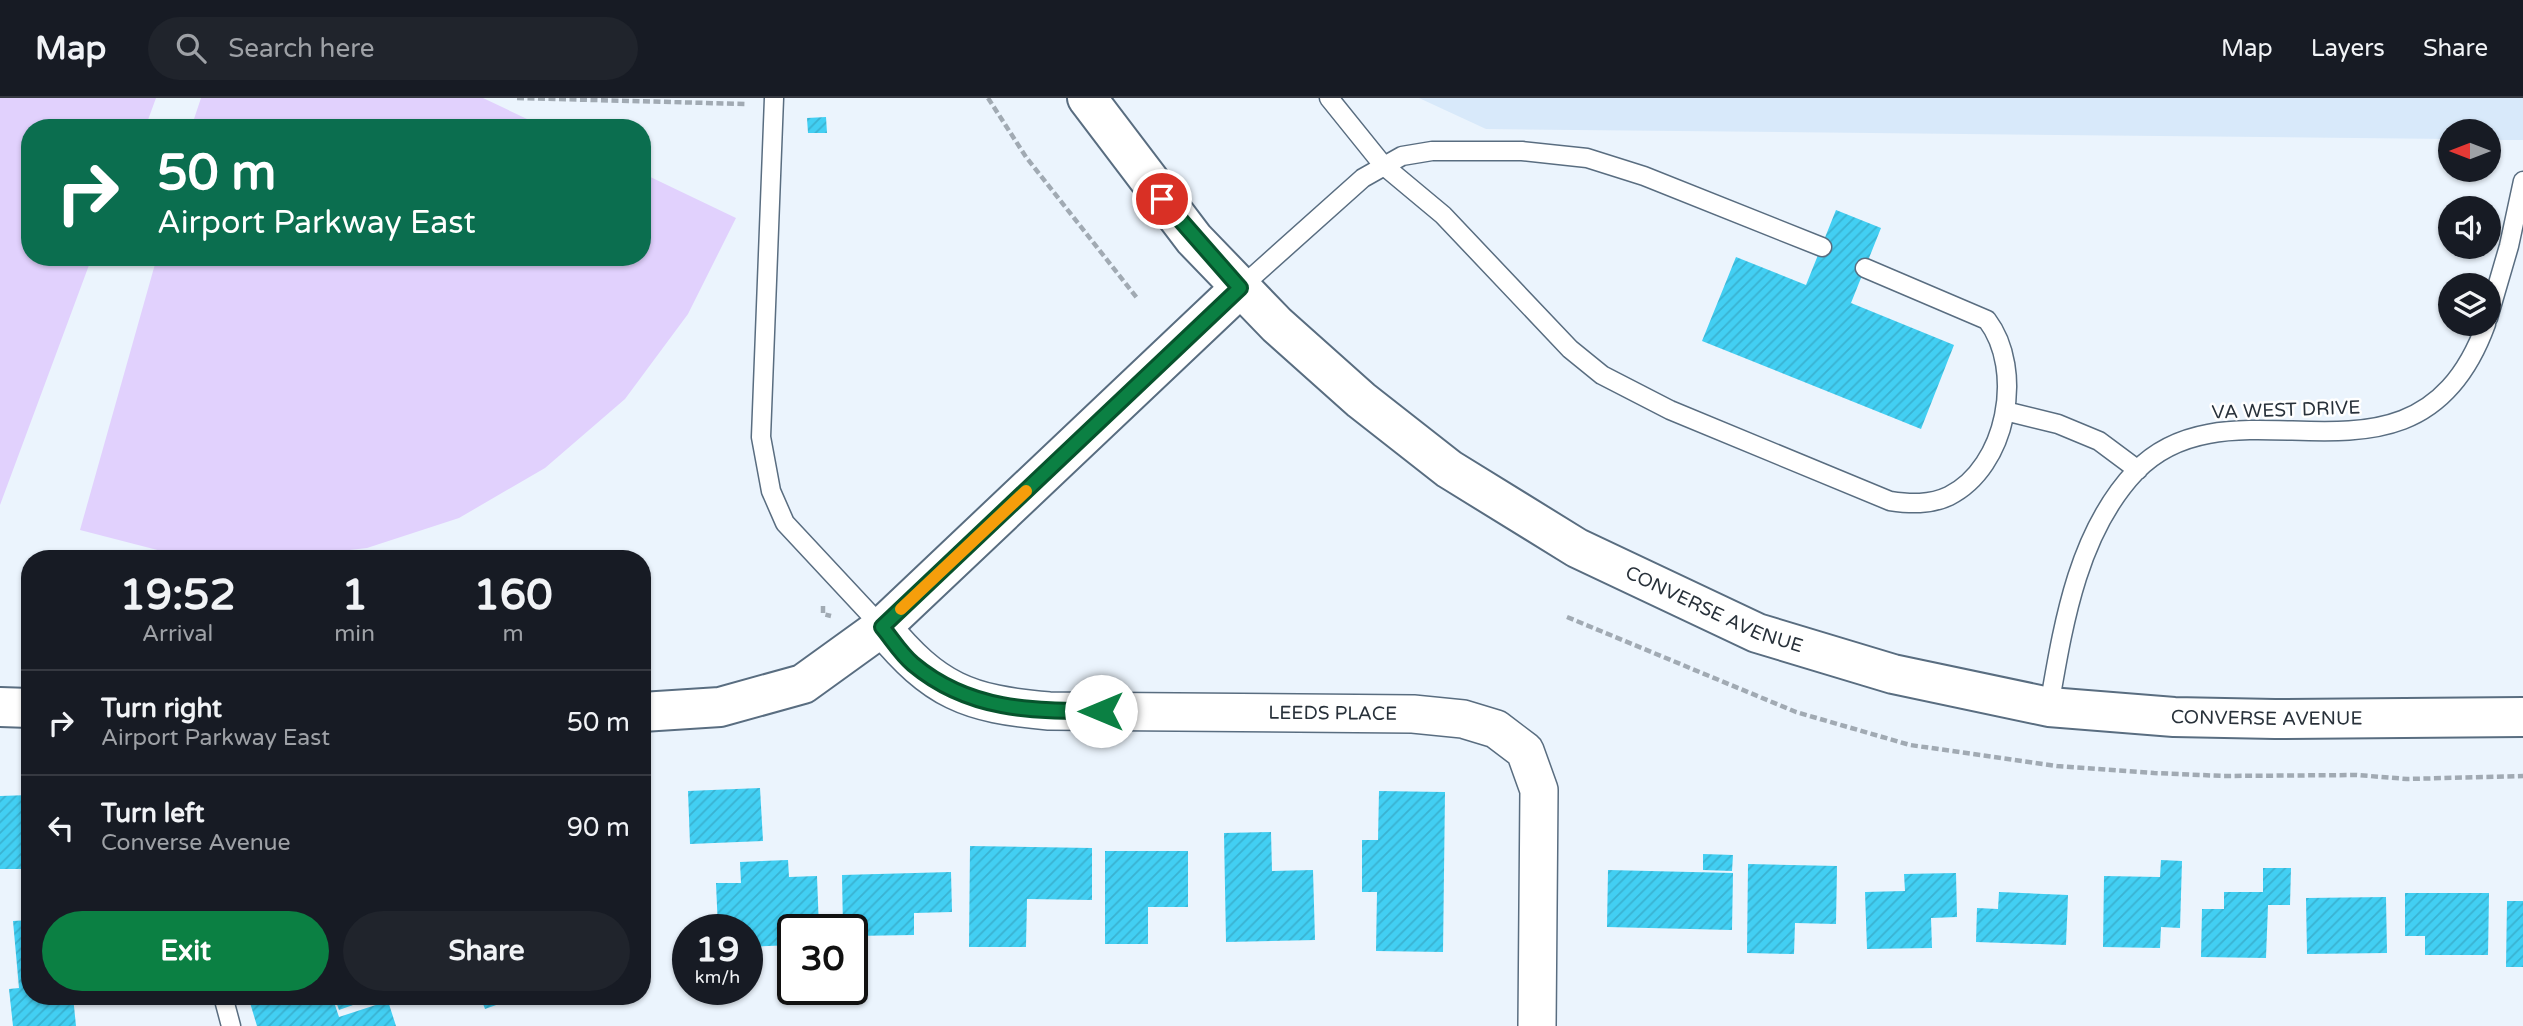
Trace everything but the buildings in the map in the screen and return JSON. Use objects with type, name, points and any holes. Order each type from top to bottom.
[{"type":"main road","name":"CONVERSE AVENUE","points":[[1087,98],[1186,229],[1240,288],[1361,400],[1449,469],[1577,548],[1757,633],[1894,674],[2049,707],[2174,717],[2262,719],[2523,717]]},
{"type":"main road","points":[[651,711],[720,707],[803,684],[882,627],[1240,288]]},
{"type":"main road","points":[[0,708],[21,708]]},
{"type":"street","name":"LEEDS PLACE","points":[[882,627],[912,663],[954,691],[997,706],[1049,711],[1413,714],[1463,719],[1496,729],[1525,751],[1539,790],[1537,1026]]},
{"type":"lane","points":[[774,98],[761,436],[771,491],[785,523],[882,627]]},
{"type":"lane","points":[[1329,98],[1383,165],[1443,215],[1570,349],[1602,375],[1670,410],[1890,500],[1928,503],[1948,496],[1968,484],[1983,465],[2005,411],[2007,383],[2002,347],[1999,337],[1987,320],[1865,268]]},
{"type":"lane","points":[[1240,288],[1340,196],[1383,165],[1402,156],[1432,150],[1522,150],[1587,158],[1644,176],[1822,247]]},
{"type":"lane","points":[[2501,273],[2523,181]]},
{"type":"lane","name":"VA WEST DRIVE","points":[[2049,707],[2061,632],[2091,542],[2105,513],[2138,470],[2157,454],[2208,433],[2353,432],[2401,420],[2425,408],[2448,390],[2466,369],[2481,336]]},
{"type":"lane","points":[[2005,411],[2058,424],[2099,441],[2138,470]]},
{"type":"lane","points":[[225,1005],[231,1026]]},
{"type":"path","points":[[517,98],[746,102],[746,116]]},
{"type":"path","points":[[988,98],[1026,158],[1137,298]]},
{"type":"path","points":[[819,598],[824,606],[823,614],[831,616]]},
{"type":"shaded area","points":[[0,98],[156,98],[148,119],[21,119],[21,266],[89,266],[0,505]]},
{"type":"shaded area","points":[[201,98],[483,98],[527,119],[194,119]]},
{"type":"shaded area","points":[[1419,98],[2523,98],[2523,140],[2501,140],[2501,119],[2438,119],[2438,139],[1486,129]]},
{"type":"shaded area","points":[[651,177],[736,218],[688,314],[625,399],[545,468],[459,518],[367,548],[349,550],[158,550],[80,530],[154,266],[651,266]]},
{"type":"slow traffic","points":[[901,609],[1026,491]]},
{"type":"route","points":[[1101,711],[1049,711],[997,706],[954,691],[912,663],[882,627],[1240,288],[1194,239],[1162,199]]}]
